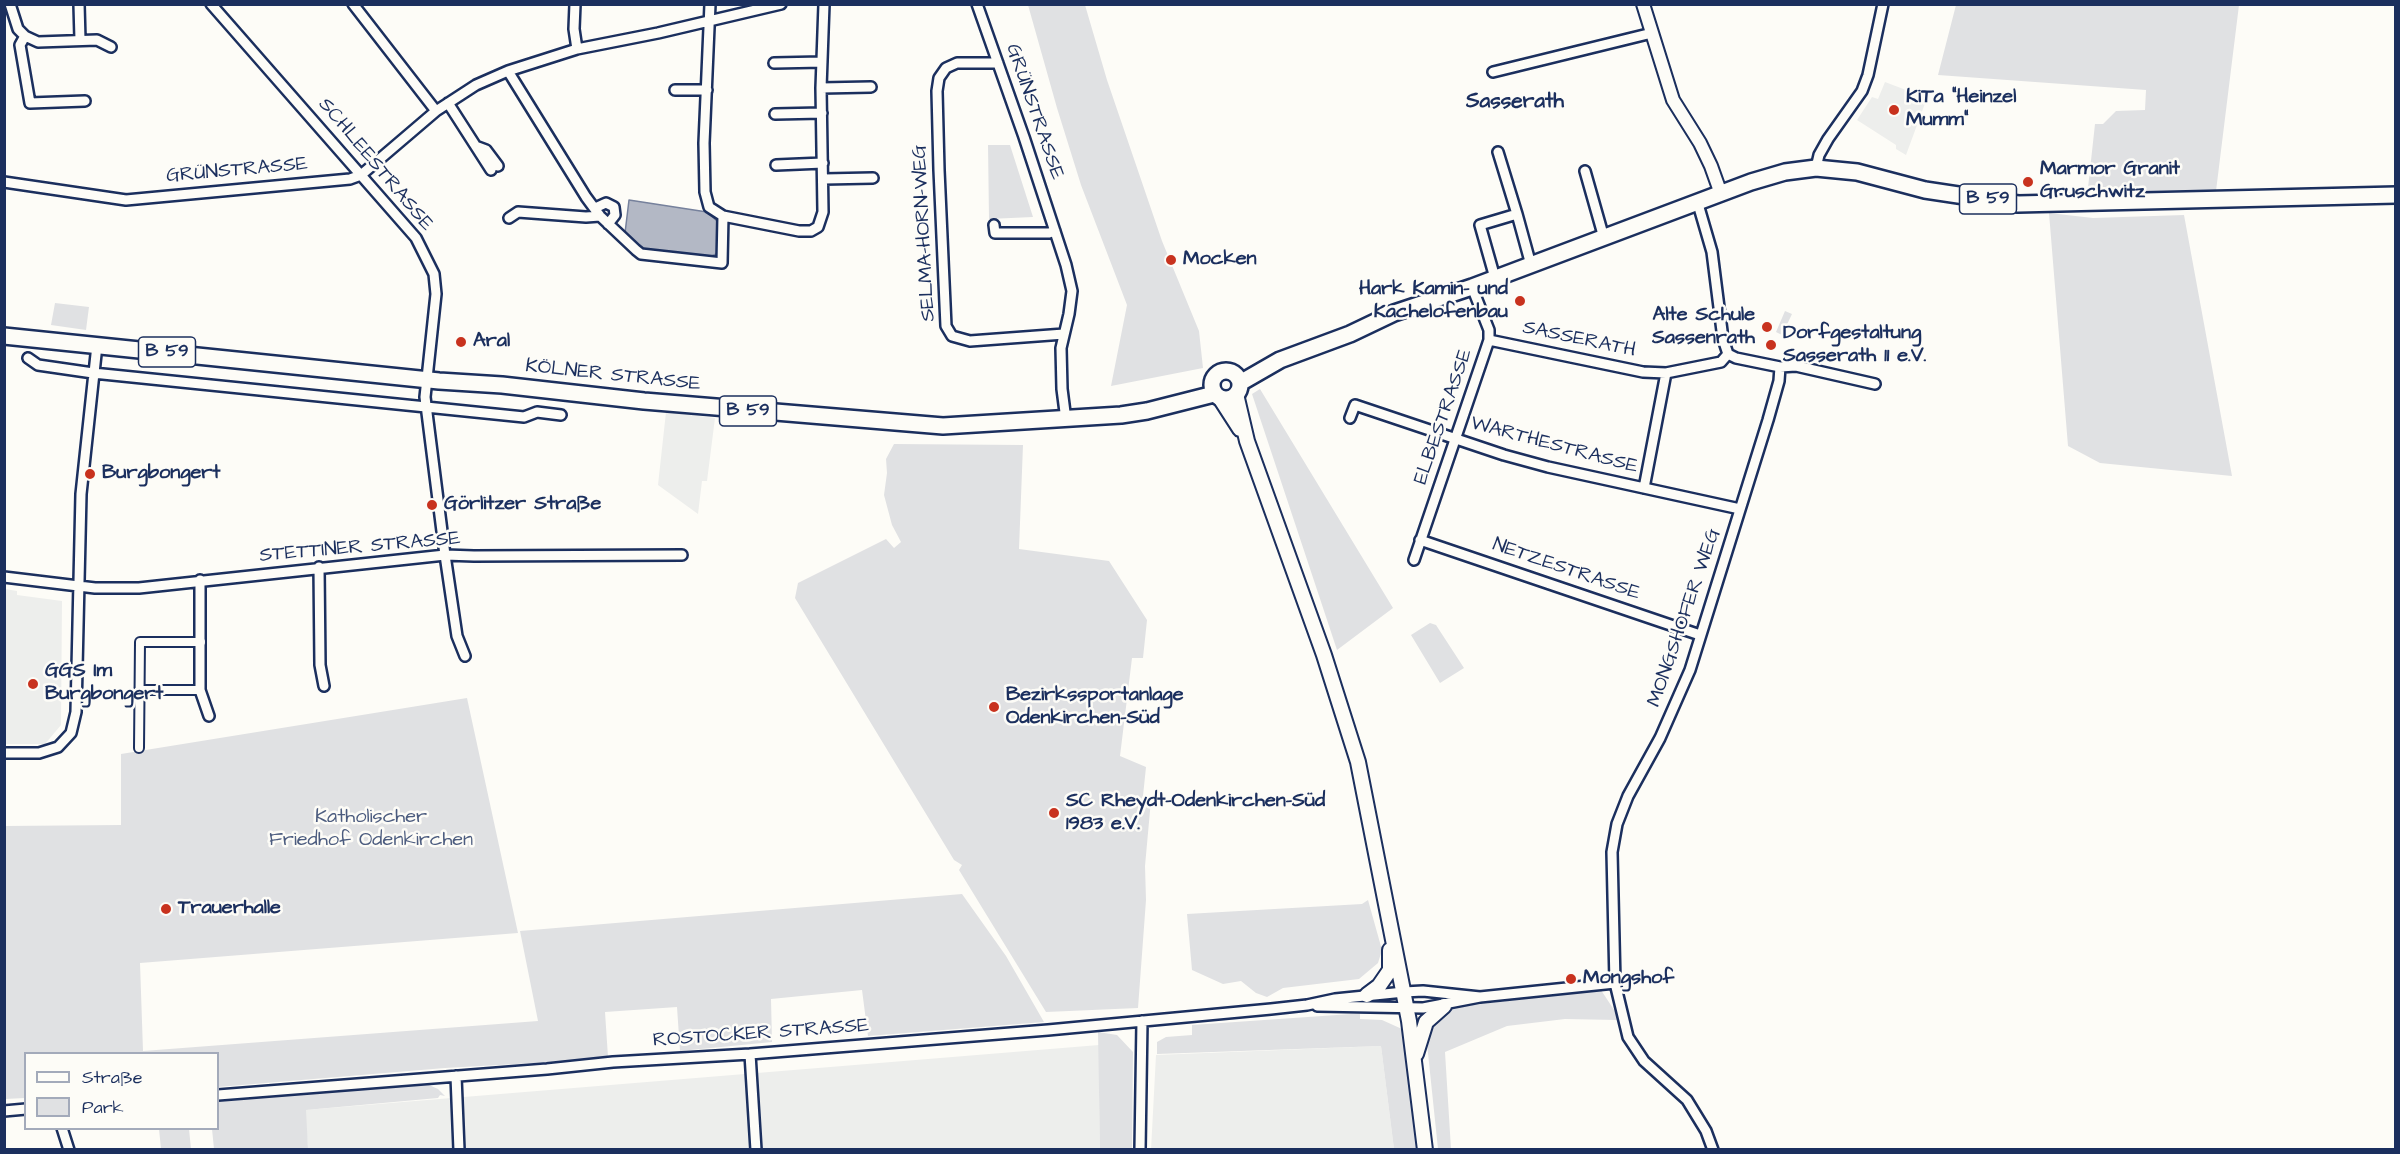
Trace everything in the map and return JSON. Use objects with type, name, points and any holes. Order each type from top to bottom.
[{"type":"main road","name":"KÖLNER STRASSE","points":[[4,336],[655,402],[943,426],[1066,420],[1147,411],[1215,391],[1229,399],[1245,367],[1280,360],[1350,334],[1394,313],[1472,287],[1785,172],[1816,168],[1857,172],[1925,190],[2018,204],[2396,195]]},
{"type":"main road","name":"KÖLNER STRASSE","points":[[1215,391],[1220,372],[1236,383]]},
{"type":"main road","points":[[1236,383],[1247,441],[1324,655],[1358,762],[1404,992],[1425,1149]]},
{"type":"main road","points":[[1215,391],[1247,441]]},
{"type":"main road","points":[[1367,995],[1379,986],[1390,970],[1383,882]]},
{"type":"main road","points":[[1414,1059],[1426,1022],[1444,1006]]},
{"type":"street","points":[[10,4],[18,29],[25,36],[38,42],[97,40],[111,47]]},
{"type":"street","points":[[79,4],[80,40]]},
{"type":"street","name":"SCHLEESTRASSE","points":[[211,4],[416,238],[434,274],[436,294],[426,380]]},
{"type":"street","points":[[352,4],[436,111]]},
{"type":"street","points":[[575,4],[574,29],[577,49]]},
{"type":"street","points":[[710,4],[704,143],[705,192],[709,207],[723,216],[799,231],[811,231],[818,227],[821,221],[824,179],[821,88],[824,4]]},
{"type":"street","name":"GRÜNSTRASSE","points":[[4,182],[126,200],[350,179],[361,175],[436,111],[476,86],[508,70],[577,49],[781,4]]},
{"type":"street","name":"GRÜNSTRASSE","points":[[977,4],[1055,231],[1072,291],[1061,348],[1062,389],[1066,420]]},
{"type":"street","points":[[1643,4],[1673,100],[1700,143],[1721,194]]},
{"type":"street","points":[[1816,168],[1819,155],[1862,91],[1868,75],[1883,4]]},
{"type":"street","points":[[1493,72],[1652,33]]},
{"type":"street","points":[[25,36],[20,45],[30,103],[85,101]]},
{"type":"street","points":[[774,63],[822,62]]},
{"type":"street","name":"SELMA-HORN-WEG","points":[[998,63],[957,63],[946,68],[939,78],[937,91],[938,158],[946,326],[952,336],[970,341],[1013,340],[1064,334]]},
{"type":"street","points":[[508,70],[561,158],[597,212],[641,254],[722,263],[723,216]]},
{"type":"street","points":[[821,88],[871,87]]},
{"type":"street","points":[[675,90],[707,90]]},
{"type":"street","points":[[448,103],[478,147],[479,152],[494,168]]},
{"type":"street","points":[[775,114],[822,113]]},
{"type":"street","points":[[1498,152],[1532,265]]},
{"type":"street","points":[[776,165],[823,163]]},
{"type":"street","points":[[1585,171],[1604,238]]},
{"type":"street","points":[[824,179],[873,178]]},
{"type":"street","points":[[509,218],[518,212],[586,217],[597,212],[606,203],[614,207],[615,215],[608,224]]},
{"type":"street","points":[[1698,204],[1712,252],[1723,339],[1728,354],[1736,358],[1780,367],[1796,366],[1875,384]]},
{"type":"street","points":[[1495,278],[1480,225],[1516,214]]},
{"type":"street","points":[[994,225],[994,233],[1049,233],[1055,231]]},
{"type":"street","name":"ELBESTRASSE","points":[[1414,560],[1454,438],[1490,340],[1489,330],[1472,287]]},
{"type":"street","name":"SASSERATH","points":[[1490,340],[1622,368],[1666,373],[1721,362],[1728,354]]},
{"type":"street","points":[[4,753],[39,753],[58,747],[71,733],[76,712],[81,494],[97,345]]},
{"type":"street","points":[[28,358],[38,365],[93,373],[524,417],[537,411],[561,415]]},
{"type":"street","name":"MONGSHOFER WEG","points":[[1615,983],[1612,852],[1617,824],[1628,796],[1679,699],[1768,420],[1779,381],[1780,367]]},
{"type":"street","name":"WARTHESTRASSE","points":[[1644,488],[1666,373]]},
{"type":"street","points":[[426,380],[426,407],[445,555],[457,636],[465,656]]},
{"type":"street","name":"WARTHESTRASSE","points":[[1350,418],[1355,405],[1548,467],[1740,509]]},
{"type":"street","name":"NETZESTRASSE","points":[[1420,540],[1700,635]]},
{"type":"street","name":"STETTINER STRASSE","points":[[78,586],[139,588],[178,585],[200,580],[445,555],[682,555]]},
{"type":"street","points":[[320,567],[320,665],[324,686]]},
{"type":"street","points":[[4,577],[78,586]]},
{"type":"street","points":[[200,580],[200,690],[209,716]]},
{"type":"street","points":[[140,748],[140,642],[201,642]]},
{"type":"street","points":[[140,690],[200,690]]},
{"type":"street","points":[[1480,997],[1615,983],[1628,1037],[1644,1061],[1687,1100],[1706,1131],[1713,1149]]},
{"type":"street","name":"ROSTOCKER STRASSE","points":[[219,1095],[1142,1021],[1307,1005],[1335,999],[1404,992],[1424,991],[1480,997]]},
{"type":"street","name":"ROSTOCKER STRASSE","points":[[1307,1005],[1407,1010],[1444,1006],[1480,997]]},
{"type":"street","points":[[1140,1149],[1142,1021]]},
{"type":"street","points":[[750,1054],[756,1149]]},
{"type":"street","points":[[456,1076],[459,1149]]},
{"type":"street","points":[[4,1111],[24,1109]]},
{"type":"street","points":[[63,1130],[69,1149]]},
{"type":"shaded area","name":"KiTa \"Heinzel Mumm\"","points":[[1885,82],[1927,98],[1906,155],[1896,149],[1896,145],[1857,120],[1872,97],[1878,99]]},
{"type":"shaded area","points":[[629,200],[707,212],[717,221],[718,253],[710,257],[647,253],[625,233]]},
{"type":"shaded area","points":[[666,412],[715,418],[707,481],[702,481],[698,514],[658,485]]},
{"type":"shaded area","name":"GGS Im Burgbongert","points":[[5,589],[17,591],[17,595],[62,601],[61,725],[45,744],[5,744]]},
{"type":"shaded area","points":[[1099,1045],[1100,1149],[308,1149],[305,1110]]},
{"type":"shaded area","points":[[1381,1046],[1394,1149],[1151,1150],[1156,1055]]},
{"type":"green space","points":[[1028,5],[1085,5],[1107,80],[1162,241],[1199,331],[1203,368],[1111,386],[1127,305],[1081,185]]},
{"type":"green space","points":[[1956,5],[2239,5],[2216,191],[2087,197],[2095,124],[2103,124],[2116,111],[2145,110],[2146,90],[1938,75]]},
{"type":"green space","points":[[988,145],[1010,145],[1033,217],[989,219]]},
{"type":"green space","points":[[2049,213],[2093,218],[2184,215],[2232,476],[2100,463],[2068,446]]},
{"type":"green space","points":[[55,303],[89,307],[86,330],[51,325]]},
{"type":"green space","points":[[1785,311],[1792,314],[1782,335],[1776,332]]},
{"type":"green space","points":[[1260,389],[1393,608],[1337,650],[1252,394]]},
{"type":"green space","name":"Bezirkssportanlage Odenkirchen-Süd","points":[[894,444],[1023,445],[1019,549],[1109,561],[1147,620],[1143,658],[1132,658],[1120,756],[1146,767],[1143,796],[1151,800],[1145,866],[1146,900],[1138,1008],[1046,1012],[959,870],[962,865],[954,860],[795,598],[798,583],[886,539],[894,548],[901,542],[892,525],[884,495],[886,459]]},
{"type":"green space","points":[[1430,623],[1436,625],[1464,668],[1440,683],[1411,635]]},
{"type":"green space","name":"Katholischer Friedhof Odenkirchen","points":[[467,698],[518,933],[140,963],[143,1051],[538,1021],[520,931],[962,894],[1006,956],[1044,1022],[868,1036],[862,990],[771,999],[772,1042],[680,1051],[677,1007],[605,1012],[608,1057],[219,1087],[219,1052],[24,1052],[24,1098],[5,1099],[5,826],[121,825],[121,754]]},
{"type":"green space","points":[[1368,900],[1382,950],[1378,963],[1359,979],[1283,988],[1267,997],[1256,993],[1241,981],[1223,984],[1192,970],[1187,914],[1362,904]]},
{"type":"green space","points":[[1601,990],[1616,1013],[1617,1020],[1565,1019],[1507,1026],[1445,1052],[1451,1149],[1438,1149],[1426,1034],[1433,1020],[1447,1008]]},
{"type":"green space","points":[[1360,1014],[1360,1019],[1382,1020],[1402,1029],[1417,1149],[1394,1149],[1381,1046],[1157,1054],[1157,1042],[1166,1037],[1192,1035],[1192,1025]]},
{"type":"green space","points":[[1098,1032],[1117,1035],[1133,1052],[1132,1149],[1100,1149]]},
{"type":"green space","points":[[429,1085],[438,1089],[445,1096],[306,1110],[308,1149],[214,1149],[212,1130],[219,1130],[219,1100]]},
{"type":"green space","points":[[159,1130],[189,1130],[191,1149],[161,1149]]},
{"type":"place","name":"KiTa \"Heinzel Mumm\"","points":[[1894,110]]},
{"type":"place","name":"Marmor Granit Gruschwitz","points":[[2028,182]]},
{"type":"place","name":"Mocken","points":[[1171,260]]},
{"type":"place","name":"Hark Kamin- und Kachelofenbau","points":[[1520,301]]},
{"type":"place","name":"Alte Schule Sassenrath","points":[[1767,327]]},
{"type":"place","name":"Aral","points":[[461,342]]},
{"type":"place","name":"Dorfgestaltung Sasserath 11 e.V.","points":[[1771,345]]},
{"type":"place","name":"Burgbongert","points":[[90,474]]},
{"type":"place","name":"Görlitzer Straße","points":[[432,505]]},
{"type":"place","name":"GGS Im Burgbongert","points":[[33,684]]},
{"type":"place","name":"Bezirkssportanlage Odenkirchen-Süd","points":[[994,707]]},
{"type":"place","name":"SC Rheydt-Odenkirchen-Süd 1983 e.V.","points":[[1054,813]]},
{"type":"place","name":"Trauerhalle","points":[[166,909]]},
{"type":"place","name":"Mongshof","points":[[1571,979]]},
{"type":"district","name":"Sasserath","points":[[1515,103]]}]
